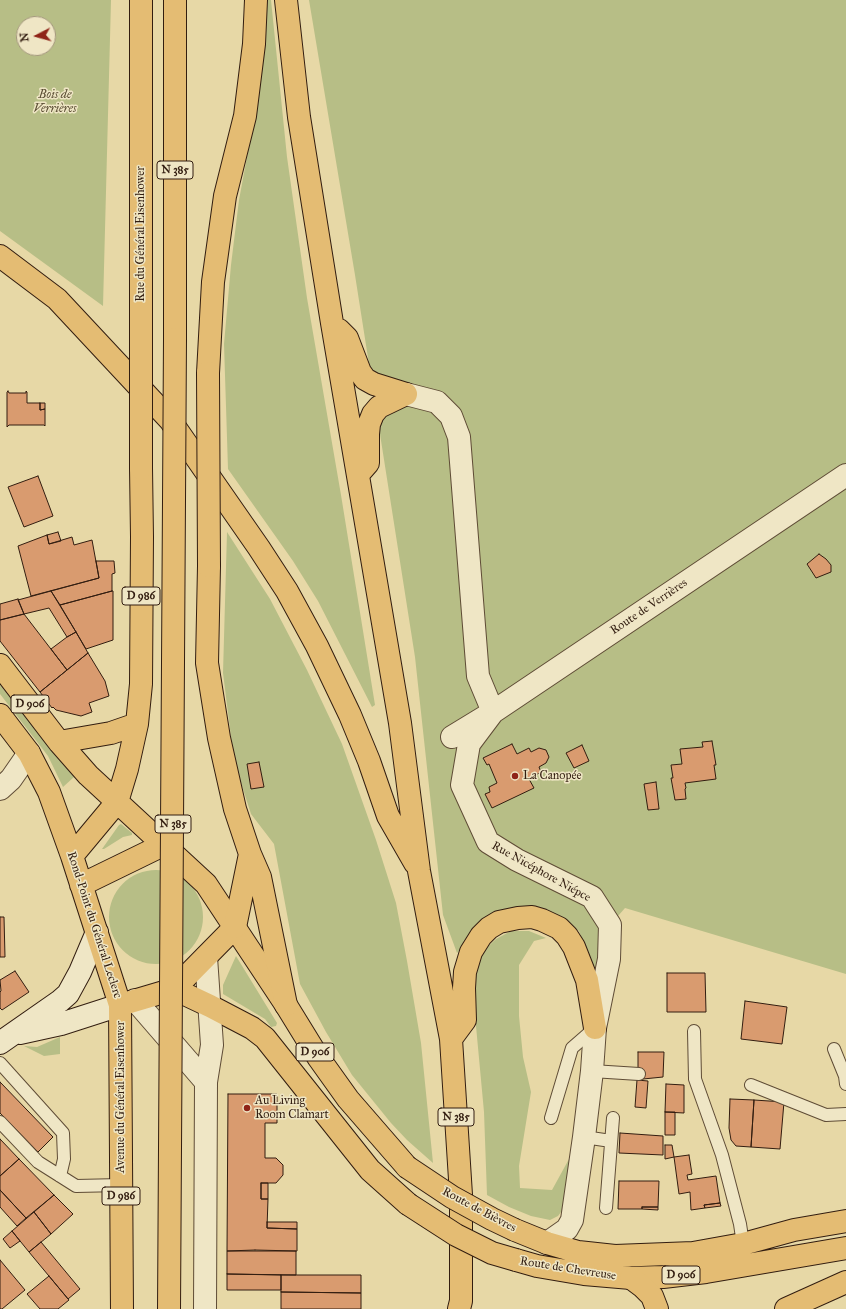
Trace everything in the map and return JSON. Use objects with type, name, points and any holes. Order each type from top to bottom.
[{"type":"main road","name":"Rue du Général Eisenhower","points":[[137,724],[140,684],[142,537],[141,0]]},
{"type":"main road","name":"N 385","points":[[169,1309],[175,339],[175,0]]},
{"type":"main road","points":[[256,0],[254,44],[245,116],[225,196],[214,274],[208,373],[209,566],[207,663],[219,738],[233,802],[250,854],[260,877],[286,1005]]},
{"type":"main road","name":"N 385","points":[[286,0],[299,117],[332,323],[400,723],[419,871],[451,1039],[461,1195],[461,1306]]},
{"type":"main road","points":[[0,256],[57,299],[170,420],[260,548],[287,591],[317,646],[350,715],[369,761],[388,816],[419,871]]},
{"type":"main road","points":[[332,323],[347,338],[360,372],[365,379],[374,384],[406,394]]},
{"type":"main road","points":[[358,475],[368,463],[369,424],[373,414],[379,407],[406,394]]},
{"type":"main road","name":"D 906","points":[[0,666],[59,742]]},
{"type":"main road","name":"D 906","points":[[0,715],[29,753]]},
{"type":"main road","points":[[59,742],[111,733],[137,724]]},
{"type":"main road","name":"D 986","points":[[72,856],[117,802],[127,769],[137,724]]},
{"type":"main road","points":[[59,742],[88,775],[206,884],[235,927]]},
{"type":"main road","name":"Rond-Point du Général Leclerc","points":[[29,753],[49,792],[97,932],[128,1002],[174,990]]},
{"type":"main road","points":[[81,885],[163,845]]},
{"type":"main road","points":[[174,990],[235,927],[250,854]]},
{"type":"main road","points":[[451,1039],[466,1020],[464,988],[465,972],[471,952],[481,936],[489,928],[499,922],[518,918],[532,917],[542,920],[559,928],[568,936],[587,980],[595,1028]]},
{"type":"main road","name":"Route de Bièvres","points":[[235,927],[318,1057],[348,1099],[407,1167],[452,1197],[492,1219],[547,1243],[578,1252],[615,1256],[693,1253],[743,1244],[794,1230],[846,1221]]},
{"type":"main road","name":"Route de Chevreuse","points":[[174,990],[210,1006],[252,1028],[265,1038],[327,1118],[370,1170],[408,1204],[456,1235],[492,1253],[537,1266],[584,1274],[631,1278],[663,1277],[706,1272],[846,1248]]},
{"type":"main road","name":"Avenue du Général Eisenhower","points":[[122,1309],[121,1185],[128,1002]]},
{"type":"main road","points":[[631,1278],[652,1296],[657,1309]]},
{"type":"main road","points":[[786,1309],[846,1282]]},
{"type":"street","points":[[406,394],[437,402],[451,416],[459,437],[478,676],[493,712]]},
{"type":"street","name":"Route de Verrières","points":[[452,737],[493,712],[846,475]]},
{"type":"street","name":"Rue Nicéphore Niépce","points":[[493,712],[469,744],[462,785],[488,842],[517,860],[592,897],[610,925],[609,959],[595,1028],[592,1071],[572,1220],[567,1229],[547,1243]]},
{"type":"street","points":[[0,789],[10,779],[29,753]]},
{"type":"street","points":[[6,1039],[60,1002],[68,994],[80,972],[97,932]]},
{"type":"street","points":[[205,1309],[206,1082],[212,1050],[206,957]]},
{"type":"street","points":[[6,1039],[61,1024],[128,1002],[206,1082]]},
{"type":"lane","points":[[551,1118],[572,1048],[595,1028]]},
{"type":"lane","points":[[694,1031],[695,1079],[722,1155],[740,1224],[743,1244]]},
{"type":"lane","points":[[834,1049],[845,1076],[846,1084]]},
{"type":"lane","points":[[0,1063],[63,1133],[64,1159],[60,1176]]},
{"type":"lane","points":[[592,1071],[639,1074]]},
{"type":"lane","points":[[751,1085],[826,1115],[846,1114]]},
{"type":"lane","points":[[606,1208],[613,1118]]},
{"type":"lane","points":[[0,1122],[38,1162],[76,1186],[121,1185]]},
{"type":"lane","points":[[584,1137],[611,1141]]},
{"type":"green space","name":"Bois de Verrières","points":[[0,0],[111,0],[103,306],[0,231]]},
{"type":"green space","points":[[264,0],[271,0],[287,157],[307,298],[375,705],[372,707],[318,601],[293,561],[228,469],[224,344],[231,265],[239,200],[252,130]]},
{"type":"green space","points":[[309,0],[846,0],[846,974],[625,908],[605,931],[596,989],[588,954],[579,931],[540,907],[511,909],[486,920],[457,953],[443,915],[415,657],[355,275]]},
{"type":"green space","points":[[227,532],[270,599],[307,670],[342,744],[376,840],[396,903],[407,961],[421,1043],[433,1163],[407,1140],[391,1123],[352,1075],[326,1032],[300,984],[274,844],[251,814],[234,761],[223,673]]},
{"type":"green space","points":[[0,685],[74,777],[63,787],[48,756],[0,694]]},
{"type":"green space","points":[[121,824],[132,833],[132,835],[123,837],[102,849],[119,825]]},
{"type":"green space","points":[[156,870],[174,874],[189,884],[199,899],[203,917],[199,935],[189,950],[174,960],[156,964],[138,960],[123,950],[113,935],[109,917],[113,899],[123,884],[138,874]]},
{"type":"green space","points":[[511,931],[529,931],[546,938],[534,941],[519,965],[519,1016],[523,1057],[531,1092],[519,1166],[520,1188],[552,1190],[569,1159],[568,1192],[564,1208],[558,1216],[550,1220],[531,1216],[509,1207],[487,1195],[484,1112],[472,983],[477,964],[484,950],[496,939]]},
{"type":"green space","points":[[236,956],[277,1023],[276,1026],[271,1027],[265,1019],[223,994],[223,985]]},
{"type":"green space","points":[[60,1037],[60,1054],[44,1056],[24,1046],[37,1047]]},
{"type":"building","points":[[8,391],[9,393],[26,393],[26,391],[27,403],[40,403],[40,410],[45,409],[45,426],[9,425],[7,427]]},
{"type":"building","points":[[40,403],[45,403],[45,409],[40,410]]},
{"type":"building","points":[[38,476],[53,516],[24,527],[8,487]]},
{"type":"building","points":[[58,532],[61,541],[49,544],[47,535]]},
{"type":"building","points":[[47,535],[49,544],[72,537],[74,545],[92,540],[99,578],[31,596],[18,546]]},
{"type":"building","points":[[819,554],[831,565],[831,572],[816,578],[807,564]]},
{"type":"building","points":[[96,561],[114,561],[115,573],[112,574],[112,591],[60,605],[51,591],[99,578]]},
{"type":"building","points":[[51,591],[76,632],[67,637],[49,608],[24,614],[18,600]]},
{"type":"building","points":[[113,591],[113,640],[86,649],[60,605]]},
{"type":"building","points":[[18,599],[24,614],[0,620],[0,604]]},
{"type":"building","points":[[24,614],[67,670],[40,692],[0,641],[0,620]]},
{"type":"building","points":[[76,632],[88,653],[67,670],[51,649]]},
{"type":"building","points":[[88,653],[105,681],[109,696],[89,703],[92,712],[81,716],[56,710],[53,707],[52,708],[40,692]]},
{"type":"building","points":[[712,741],[716,765],[714,765],[716,779],[685,783],[686,799],[675,800],[671,778],[673,778],[671,765],[682,764],[680,749],[703,747],[702,742]]},
{"type":"building","name":"La Canopée","points":[[512,744],[517,754],[529,748],[531,752],[539,748],[546,750],[549,757],[546,763],[539,767],[541,772],[529,779],[534,788],[492,808],[485,794],[490,792],[489,787],[497,783],[489,764],[487,765],[483,758]]},
{"type":"building","points":[[582,745],[589,761],[574,768],[566,753]]},
{"type":"building","points":[[259,762],[264,787],[251,789],[247,764]]},
{"type":"building","points":[[656,782],[659,809],[648,810],[644,784]]},
{"type":"building","points":[[0,917],[4,917],[5,957],[0,957]]},
{"type":"building","points":[[15,971],[29,992],[2,1010],[0,1008],[0,980]]},
{"type":"building","points":[[667,973],[705,973],[706,1012],[667,1012]]},
{"type":"building","points":[[745,1001],[787,1007],[782,1044],[741,1039]]},
{"type":"building","points":[[638,1052],[664,1052],[663,1077],[643,1079],[643,1069],[638,1069]]},
{"type":"building","points":[[637,1080],[648,1081],[646,1108],[635,1107]]},
{"type":"building","points":[[0,1082],[53,1137],[38,1152],[0,1113]]},
{"type":"building","points":[[666,1084],[684,1085],[684,1113],[665,1112]]},
{"type":"building","points":[[228,1094],[277,1094],[277,1123],[265,1123],[265,1158],[276,1158],[283,1165],[283,1175],[276,1183],[261,1183],[261,1199],[268,1199],[267,1228],[297,1229],[297,1251],[227,1251]]},
{"type":"building","points":[[730,1099],[754,1100],[751,1147],[736,1146],[731,1140],[729,1128]]},
{"type":"building","points":[[754,1100],[784,1102],[780,1149],[751,1147]]},
{"type":"building","points":[[665,1112],[675,1112],[675,1135],[665,1135]]},
{"type":"building","points":[[620,1133],[663,1136],[663,1155],[619,1153]]},
{"type":"building","points":[[0,1139],[19,1159],[0,1176]]},
{"type":"building","points":[[665,1145],[672,1145],[674,1157],[665,1159]]},
{"type":"building","points":[[689,1155],[692,1174],[687,1175],[688,1180],[716,1176],[720,1203],[704,1205],[705,1208],[691,1210],[690,1192],[679,1194],[674,1157]]},
{"type":"building","points":[[19,1159],[54,1195],[26,1218],[0,1190],[0,1176]]},
{"type":"building","points":[[619,1181],[659,1181],[658,1207],[618,1209]]},
{"type":"building","points":[[261,1183],[268,1183],[268,1199],[261,1199]]},
{"type":"building","points":[[0,1190],[26,1218],[17,1226],[0,1207]]},
{"type":"building","points":[[54,1195],[73,1214],[51,1234],[34,1212]]},
{"type":"building","points":[[720,1203],[721,1206],[705,1208],[704,1205]]},
{"type":"building","points":[[642,1207],[658,1207],[658,1210],[642,1209]]},
{"type":"building","points":[[34,1212],[51,1234],[29,1252],[12,1231]]},
{"type":"building","points":[[267,1222],[297,1222],[297,1229],[267,1228]]},
{"type":"building","points":[[12,1231],[20,1241],[10,1248],[3,1239]]},
{"type":"building","points":[[41,1242],[80,1289],[68,1299],[29,1252]]},
{"type":"building","points":[[227,1251],[296,1251],[296,1275],[227,1274]]},
{"type":"building","points":[[0,1260],[25,1290],[2,1309],[0,1309]]},
{"type":"building","points":[[227,1274],[281,1275],[281,1290],[227,1290]]},
{"type":"building","points":[[281,1275],[361,1275],[361,1293],[281,1292]]},
{"type":"building","points":[[49,1276],[69,1300],[58,1309],[40,1309],[27,1294]]},
{"type":"building","points":[[281,1292],[361,1293],[361,1309],[281,1309]]},
{"type":"place","name":"La Canopée","points":[[515,776]]},
{"type":"place","name":"Au Living Room Clamart","points":[[247,1108]]}]
